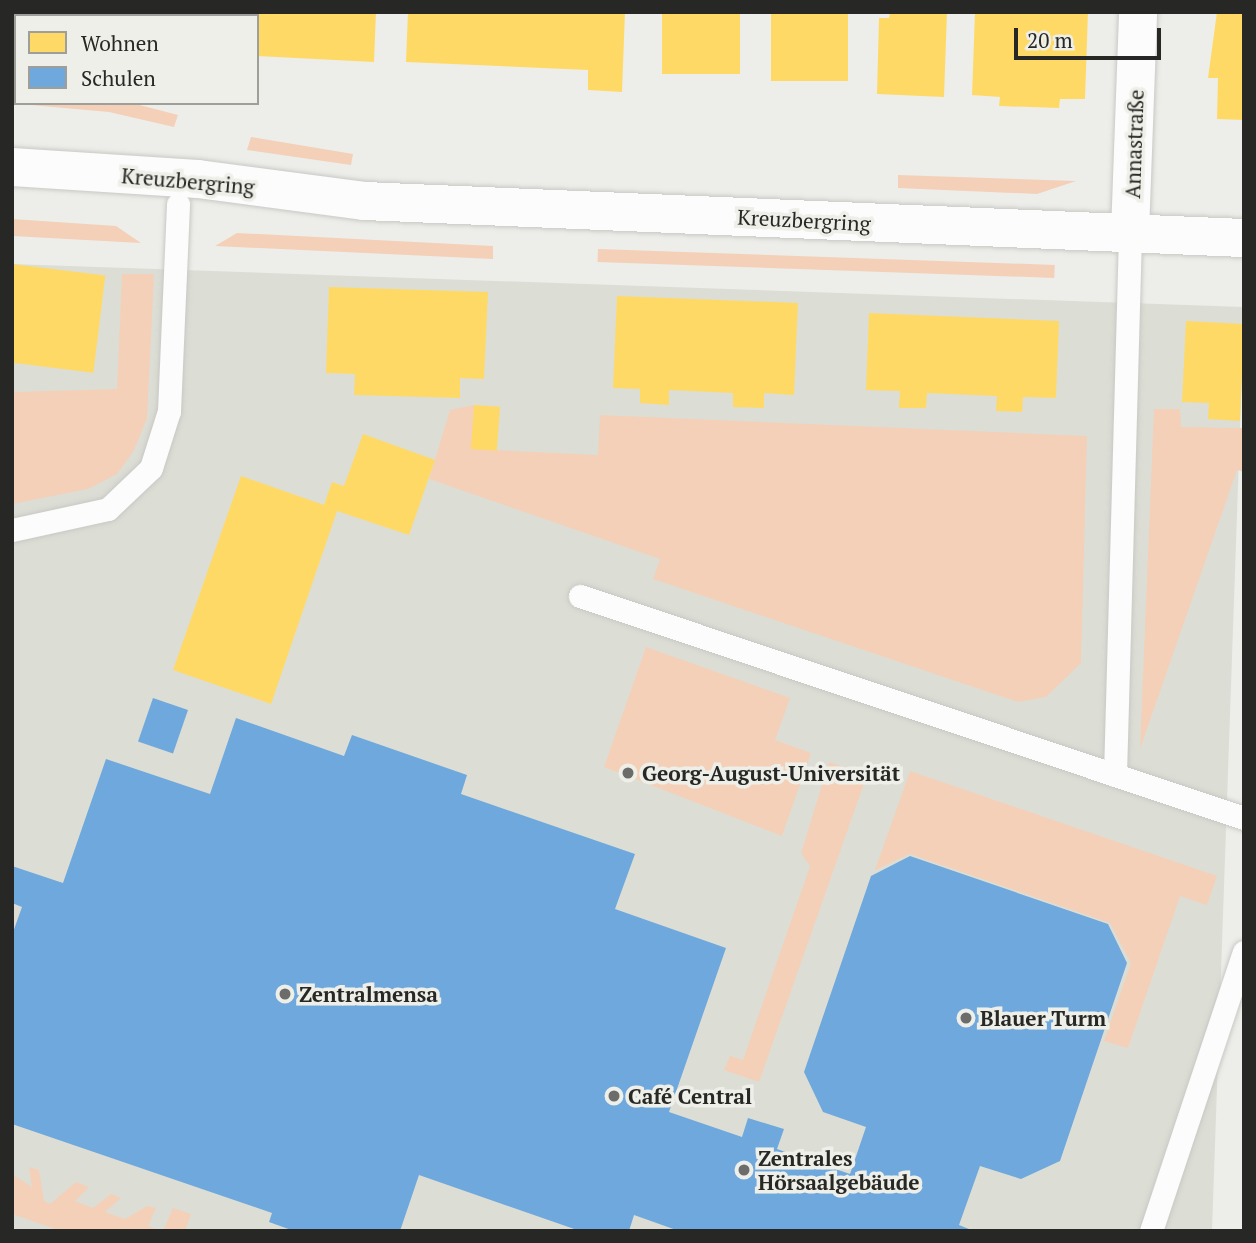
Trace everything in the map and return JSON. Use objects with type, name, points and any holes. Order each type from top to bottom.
[{"type":"street","name":"Annastraße","points":[[1130,233],[1138,12]]},
{"type":"street","name":"Kreuzbergring","points":[[12,167],[198,179],[364,201],[1244,238]]},
{"type":"street","name":"Kreuzbergring","points":[[12,194],[297,210],[364,201]]},
{"type":"lane","points":[[12,530],[108,509],[151,468],[169,411],[178,204]]},
{"type":"lane","points":[[1115,775],[1130,233]]},
{"type":"lane","points":[[580,596],[1244,818]]},
{"type":"lane","points":[[1151,1231],[1244,952]]},
{"type":"shaded area","points":[[31,105],[140,105],[178,115],[174,127],[109,112]]},
{"type":"shaded area","points":[[251,137],[353,154],[351,165],[247,150]]},
{"type":"shaded area","points":[[898,175],[1076,181],[1037,194],[898,188]]},
{"type":"shaded area","points":[[12,219],[116,226],[141,243],[12,236]]},
{"type":"shaded area","points":[[237,233],[493,246],[493,259],[215,246]]},
{"type":"shaded area","points":[[598,249],[1055,265],[1054,278],[598,262]]},
{"type":"shaded area","name":"Georg-August-Universität","points":[[12,264],[1244,307],[1212,1231],[12,1231]]},
{"type":"shaded area","points":[[122,274],[154,274],[147,419],[133,452],[117,474],[88,489],[12,504],[12,392],[117,389]]},
{"type":"shaded area","points":[[474,405],[473,449],[598,455],[600,415],[1087,436],[1081,663],[1046,697],[1018,702],[653,579],[660,559],[429,479],[450,410]]},
{"type":"shaded area","points":[[1154,409],[1180,409],[1181,427],[1244,428],[1244,472],[1237,470],[1140,749]]},
{"type":"shaded area","points":[[646,647],[790,698],[775,740],[811,753],[782,836],[604,767]]},
{"type":"shaded area","points":[[829,762],[867,775],[759,1082],[724,1070],[730,1056],[743,1060],[810,866],[801,853]]},
{"type":"shaded area","points":[[910,771],[1217,876],[1207,905],[1180,896],[1128,1048],[1104,1041],[1131,963],[1110,923],[910,854],[875,870]]},
{"type":"shaded area","points":[[29,1167],[39,1170],[44,1201],[50,1204],[76,1182],[89,1187],[75,1201],[93,1208],[111,1194],[121,1198],[105,1212],[125,1219],[147,1206],[156,1208],[148,1226],[163,1231],[61,1231],[12,1214],[12,1174],[32,1187]]},
{"type":"shaded area","points":[[173,1208],[191,1214],[185,1231],[163,1231]]},
{"type":"building: Wohnen","points":[[12,12],[90,12],[14,14],[14,30]]},
{"type":"building: Wohnen","points":[[106,12],[194,12],[150,14]]},
{"type":"building: Wohnen","points":[[233,12],[376,12],[374,62],[259,56],[259,14]]},
{"type":"building: Wohnen","points":[[408,12],[625,12],[622,92],[588,90],[588,70],[406,62]]},
{"type":"building: Wohnen","points":[[662,12],[740,12],[740,74],[662,74]]},
{"type":"building: Wohnen","points":[[771,12],[848,12],[848,81],[771,81]]},
{"type":"building: Wohnen","points":[[890,12],[947,12],[944,97],[877,94],[879,18],[889,18]]},
{"type":"building: Wohnen","points":[[975,12],[1088,12],[1085,99],[1060,99],[1059,108],[999,106],[1000,97],[972,95]]},
{"type":"building: Wohnen","points":[[1217,12],[1244,12],[1244,120],[1217,119],[1218,78],[1208,78]]},
{"type":"building: Wohnen","points":[[12,264],[105,275],[93,373],[12,363]]},
{"type":"building: Wohnen","points":[[329,287],[488,292],[484,379],[460,378],[460,398],[354,395],[355,374],[326,373]]},
{"type":"building: Wohnen","points":[[617,296],[798,303],[794,395],[764,393],[764,408],[733,407],[733,393],[669,390],[669,405],[640,403],[640,389],[613,388]]},
{"type":"building: Wohnen","points":[[869,313],[1059,321],[1056,398],[1023,397],[1022,412],[996,411],[997,396],[927,393],[926,408],[899,408],[900,391],[866,390]]},
{"type":"building: Wohnen","points":[[1186,321],[1244,324],[1240,421],[1208,419],[1209,403],[1182,402]]},
{"type":"building: Wohnen","points":[[474,405],[500,407],[497,451],[471,449]]},
{"type":"building: Wohnen","points":[[363,434],[435,460],[409,535],[337,511],[271,704],[173,670],[241,476],[324,505],[332,482],[344,486]]},
{"type":"building: Schulen","points":[[153,698],[188,710],[173,754],[138,741]]},
{"type":"building: Schulen","points":[[236,718],[344,756],[352,735],[467,775],[461,794],[635,854],[615,909],[726,948],[669,1112],[742,1137],[748,1118],[784,1129],[777,1149],[850,1174],[866,1127],[823,1112],[804,1072],[871,876],[910,856],[1108,924],[1127,963],[1060,1161],[1021,1179],[980,1166],[959,1225],[974,1231],[679,1231],[634,1215],[629,1231],[580,1231],[419,1175],[400,1231],[294,1231],[269,1222],[272,1213],[12,1124],[12,935],[22,907],[12,903],[12,866],[63,883],[106,759],[210,794]]},
{"type":"place","name":"Georg-August-Universität","points":[[628,773]]},
{"type":"place","name":"Zentralmensa","points":[[285,994]]},
{"type":"place","name":"Blauer Turm","points":[[966,1018]]},
{"type":"place","name":"Café Central","points":[[614,1096]]},
{"type":"place","name":"Zentrales Hörsaalgebäude","points":[[744,1170]]}]
